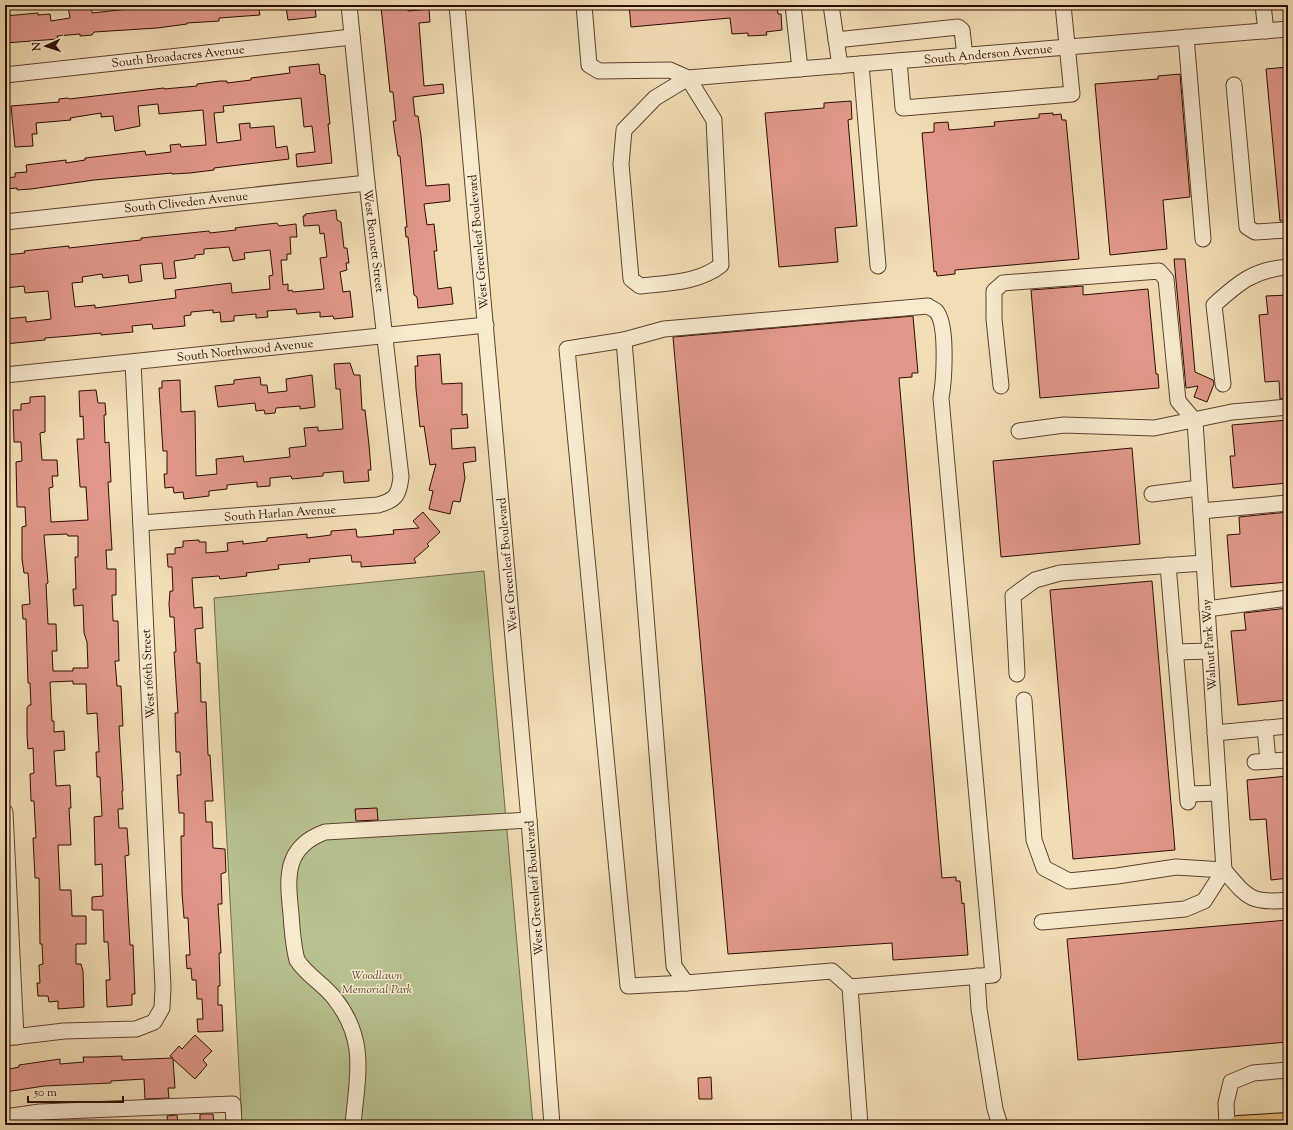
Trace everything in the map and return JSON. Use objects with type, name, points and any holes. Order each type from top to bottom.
[{"type":"main road","points":[[1238,1125],[1288,1122]]},
{"type":"street","name":"West Bennett Street","points":[[349,5],[367,183],[386,336],[401,477]]},
{"type":"street","name":"West Greenleaf Boulevard","points":[[457,5],[529,820],[552,1125]]},
{"type":"street","points":[[584,5],[589,65],[599,71],[670,70],[688,78],[714,120],[721,265],[713,272],[681,282],[640,286],[631,279],[621,164],[624,130],[655,98],[688,78]]},
{"type":"street","points":[[792,5],[800,69]]},
{"type":"street","points":[[831,5],[840,66]]},
{"type":"street","points":[[899,61],[903,108],[1072,94],[1063,5]]},
{"type":"street","points":[[1263,5],[1266,31]]},
{"type":"street","points":[[836,40],[958,27],[962,30],[965,56]]},
{"type":"street","name":"South Anderson Avenue","points":[[688,78],[1288,29]]},
{"type":"street","name":"South Broadacres Avenue","points":[[5,75],[352,37]]},
{"type":"street","points":[[1186,37],[1203,239]]},
{"type":"street","points":[[861,64],[878,266]]},
{"type":"street","points":[[1234,85],[1247,227],[1255,232],[1288,230]]},
{"type":"street","name":"South Cliveden Avenue","points":[[5,222],[367,183]]},
{"type":"street","points":[[1223,384],[1214,305],[1237,284],[1271,268],[1288,267]]},
{"type":"street","points":[[1002,386],[994,319],[994,291],[1003,283],[1159,271],[1166,279],[1178,401],[1195,421]]},
{"type":"street","points":[[928,306],[936,312],[942,325],[945,374],[941,398],[994,975],[850,987],[832,972],[628,986],[567,349],[624,340],[664,329],[928,306]]},
{"type":"street","name":"South Northwood Avenue","points":[[5,375],[486,325]]},
{"type":"street","points":[[624,340],[674,966],[686,983]]},
{"type":"street","name":"West 166th Street","points":[[10,1037],[64,1031],[136,1029],[154,1022],[162,1008],[163,987],[133,362]]},
{"type":"street","points":[[1020,431],[1064,426],[1154,428],[1195,421],[1232,412],[1288,407]]},
{"type":"street","name":"Walnut Park Way","points":[[1195,421],[1224,870]]},
{"type":"street","name":"South Harlan Avenue","points":[[141,523],[378,505],[392,501],[400,489],[401,477]]},
{"type":"street","points":[[1152,494],[1199,488]]},
{"type":"street","points":[[1201,511],[1288,503]]},
{"type":"street","points":[[1017,674],[1013,596],[1035,580],[1060,573],[1204,563]]},
{"type":"street","points":[[1168,565],[1188,798],[1219,793]]},
{"type":"street","points":[[1207,608],[1288,598]]},
{"type":"street","points":[[1176,652],[1210,651]]},
{"type":"street","points":[[1024,700],[1034,840],[1044,868],[1070,881],[1176,867],[1224,870],[1244,893],[1257,901],[1268,902],[1288,900]]},
{"type":"street","points":[[1215,733],[1288,726]]},
{"type":"street","points":[[1266,728],[1262,762],[1288,760]]},
{"type":"street","points":[[5,812],[10,1037]]},
{"type":"street","points":[[353,1125],[359,1059],[358,1046],[348,1021],[335,999],[303,969],[297,960],[288,882],[290,866],[302,846],[312,837],[325,832],[529,820]]},
{"type":"street","points":[[1042,922],[1185,909],[1204,901],[1224,870]]},
{"type":"street","points":[[977,976],[980,1016],[995,1109],[1000,1125]]},
{"type":"street","points":[[850,987],[860,1125]]},
{"type":"street","points":[[1227,1125],[1226,1103],[1230,1082],[1253,1073],[1288,1070]]},
{"type":"street","points":[[5,1117],[40,1112],[232,1104],[234,1125]]},
{"type":"green space","name":"Woodlawn Memorial Park","points":[[484,571],[533,1125],[242,1125],[214,598]]},
{"type":"building","points":[[91,5],[92,13],[138,8],[138,5],[258,5],[260,15],[219,18],[219,21],[187,23],[157,28],[94,32],[92,35],[80,36],[80,34],[57,36],[58,39],[5,43],[5,16],[38,13],[38,15],[50,14],[51,21],[70,18],[68,6]]},
{"type":"building","points":[[315,5],[316,17],[288,20],[286,7]]},
{"type":"building","points":[[390,5],[407,5],[408,11],[429,9],[430,22],[419,23],[424,86],[443,84],[444,93],[413,97],[415,116],[418,116],[421,136],[426,186],[449,184],[450,201],[424,204],[427,225],[434,224],[437,251],[434,251],[438,289],[451,287],[453,304],[418,308],[417,297],[414,295],[408,237],[406,237],[405,227],[407,227],[400,156],[398,156],[393,121],[396,121],[393,92],[390,92],[381,7]]},
{"type":"building","points":[[629,5],[777,5],[778,14],[781,14],[782,30],[766,32],[767,35],[748,36],[748,33],[732,34],[730,18],[631,27]]},
{"type":"building","points":[[319,64],[320,74],[325,75],[332,163],[297,167],[296,154],[315,152],[312,126],[304,127],[301,98],[223,106],[224,112],[214,113],[217,143],[241,140],[239,124],[250,123],[250,128],[274,126],[276,148],[287,146],[289,159],[214,168],[214,170],[190,173],[172,173],[94,180],[31,189],[5,189],[5,178],[15,177],[15,173],[27,172],[26,165],[66,160],[66,163],[85,160],[85,158],[145,151],[146,155],[171,152],[170,145],[180,144],[181,147],[206,145],[203,110],[159,114],[158,104],[138,106],[140,126],[115,131],[113,116],[101,117],[101,113],[70,118],[71,120],[36,123],[37,134],[32,134],[33,146],[15,147],[11,106],[59,102],[59,99],[68,98],[197,86],[197,84],[220,81],[227,81],[227,83],[251,80],[251,78],[290,73],[289,67]]},
{"type":"building","points":[[1288,67],[1288,221],[1280,221],[1266,69]]},
{"type":"building","points":[[1180,74],[1190,197],[1163,200],[1167,249],[1110,255],[1095,84],[1158,79],[1158,76]]},
{"type":"building","points":[[851,101],[852,119],[848,120],[857,226],[835,228],[838,262],[779,267],[765,113],[824,108],[824,103]]},
{"type":"building","points":[[1053,113],[1053,115],[1061,114],[1062,120],[1066,120],[1079,259],[955,270],[955,274],[937,276],[936,271],[934,272],[922,133],[934,132],[934,123],[948,122],[949,130],[995,126],[994,122],[1039,118],[1039,114]]},
{"type":"building","points":[[336,210],[337,220],[341,222],[344,248],[347,248],[349,263],[346,263],[347,270],[340,272],[343,292],[350,291],[353,317],[334,319],[333,316],[320,317],[320,312],[297,314],[296,309],[267,311],[268,317],[256,318],[256,314],[234,316],[234,321],[221,322],[220,312],[213,313],[213,310],[191,312],[191,315],[184,316],[185,326],[153,329],[152,324],[132,326],[133,332],[45,338],[45,340],[5,344],[5,319],[26,317],[26,322],[51,319],[48,291],[25,293],[24,286],[5,288],[5,255],[59,247],[69,246],[69,248],[141,240],[141,238],[209,231],[210,233],[236,230],[235,228],[277,223],[279,226],[296,224],[297,237],[290,237],[291,254],[287,254],[287,260],[281,260],[283,285],[288,284],[288,291],[292,290],[293,292],[324,289],[320,258],[327,257],[324,233],[320,234],[319,225],[304,226],[303,216],[305,216],[305,214]],"holes":[[[229,247],[233,261],[245,259],[244,253],[270,250],[273,275],[269,276],[270,289],[232,293],[231,283],[175,290],[176,298],[95,308],[95,305],[75,307],[72,283],[83,282],[82,277],[102,274],[103,278],[128,275],[129,283],[142,281],[140,265],[162,263],[164,279],[176,278],[174,261],[195,258],[195,255],[204,254],[204,249]]]},
{"type":"building","points":[[1174,259],[1185,259],[1195,372],[1213,380],[1214,384],[1207,402],[1194,397],[1198,386],[1186,388]]},
{"type":"building","points":[[1083,286],[1083,295],[1148,289],[1156,374],[1158,374],[1159,388],[1040,398],[1031,290]]},
{"type":"building","points":[[1288,295],[1288,398],[1280,399],[1279,381],[1265,382],[1259,315],[1268,314],[1266,296]]},
{"type":"building","points":[[913,316],[918,373],[912,373],[912,377],[899,378],[942,878],[956,877],[956,881],[960,881],[962,904],[964,903],[968,955],[893,960],[892,943],[728,954],[673,337]]},
{"type":"building","points":[[440,354],[442,384],[462,383],[462,415],[467,414],[468,428],[451,429],[452,449],[475,447],[476,461],[463,463],[465,478],[460,502],[453,501],[450,514],[429,509],[433,491],[429,490],[436,464],[430,465],[424,426],[420,427],[416,389],[415,366],[418,366],[417,356]]},
{"type":"building","points":[[350,363],[354,375],[360,375],[362,410],[365,410],[369,445],[371,470],[368,470],[369,481],[344,483],[343,471],[323,473],[323,476],[292,479],[291,476],[270,478],[270,486],[257,487],[257,482],[227,485],[227,489],[209,491],[209,496],[184,499],[183,492],[174,493],[173,487],[165,488],[164,474],[167,474],[167,451],[163,451],[159,388],[162,388],[162,381],[180,380],[181,412],[195,411],[196,476],[217,474],[216,459],[243,456],[244,462],[290,457],[289,448],[306,446],[304,428],[318,427],[318,431],[343,429],[340,389],[336,389],[334,364]]},
{"type":"building","points":[[312,375],[315,407],[300,409],[300,406],[276,408],[275,413],[265,414],[264,410],[256,411],[255,403],[218,407],[215,386],[234,384],[234,380],[260,377],[261,385],[267,385],[268,393],[287,391],[286,379]]},
{"type":"building","points":[[96,390],[98,403],[105,403],[105,443],[109,442],[111,482],[108,482],[112,550],[106,550],[107,569],[116,569],[116,595],[112,595],[113,621],[118,621],[119,661],[115,661],[117,686],[121,686],[123,726],[119,726],[123,809],[118,809],[119,828],[127,828],[129,855],[125,856],[130,945],[133,945],[135,994],[132,994],[132,1005],[107,1007],[106,980],[110,980],[108,942],[104,942],[103,910],[92,910],[92,897],[103,896],[102,864],[95,865],[94,817],[102,816],[100,777],[97,777],[96,752],[99,752],[97,713],[87,714],[86,684],[73,684],[73,681],[50,682],[54,732],[64,731],[65,750],[54,751],[56,786],[70,785],[71,808],[69,808],[71,845],[58,845],[60,890],[71,890],[72,916],[86,916],[86,944],[76,944],[76,964],[81,964],[83,971],[84,1007],[58,1009],[58,1001],[49,1002],[48,996],[38,996],[37,983],[40,983],[39,965],[43,964],[42,944],[40,944],[39,878],[35,878],[33,838],[36,838],[34,801],[31,801],[30,774],[34,773],[33,748],[28,749],[27,735],[27,708],[31,705],[30,683],[28,683],[26,619],[23,619],[22,605],[30,604],[28,573],[24,573],[22,559],[22,527],[26,526],[25,507],[17,507],[16,462],[22,461],[21,442],[14,442],[13,410],[21,410],[21,404],[30,403],[30,397],[45,396],[45,432],[40,433],[42,460],[57,460],[58,476],[52,476],[53,487],[49,488],[51,522],[88,520],[86,487],[80,487],[77,439],[84,439],[83,416],[80,417],[79,391]],"holes":[[[67,534],[68,536],[78,536],[78,557],[75,557],[76,589],[73,589],[74,606],[83,605],[84,633],[87,642],[88,668],[73,668],[73,671],[53,671],[52,651],[57,651],[56,624],[48,624],[46,584],[48,583],[44,535]]]},
{"type":"building","points":[[1288,420],[1288,483],[1233,488],[1230,456],[1235,456],[1232,425]]},
{"type":"building","points":[[1132,448],[1140,544],[1001,557],[993,461]]},
{"type":"building","points":[[423,512],[440,532],[427,544],[429,546],[414,559],[416,563],[361,567],[361,562],[352,562],[351,555],[309,559],[310,562],[278,565],[279,569],[246,573],[247,576],[220,579],[219,576],[192,578],[194,608],[202,607],[203,628],[195,629],[197,663],[200,663],[201,702],[206,702],[208,755],[210,755],[213,801],[205,801],[206,822],[212,822],[213,848],[225,849],[226,872],[221,874],[222,904],[218,904],[221,953],[219,953],[220,986],[218,986],[218,1005],[222,1005],[223,1031],[198,1032],[197,1019],[203,1019],[202,999],[197,999],[196,980],[192,980],[191,968],[187,969],[186,955],[190,955],[188,918],[184,918],[182,893],[181,836],[184,836],[184,813],[179,813],[177,775],[181,775],[180,752],[176,752],[175,713],[178,713],[174,652],[176,652],[174,617],[170,617],[169,604],[170,591],[173,591],[172,567],[168,567],[167,554],[175,554],[175,548],[183,547],[183,541],[199,540],[199,542],[206,542],[206,553],[228,551],[227,543],[243,541],[243,544],[267,541],[267,538],[307,534],[307,538],[331,535],[331,531],[356,529],[357,537],[394,534],[393,530],[419,528],[413,521]]},
{"type":"building","points":[[1288,512],[1288,582],[1231,587],[1227,535],[1240,534],[1239,517]]},
{"type":"building","points":[[1152,581],[1175,850],[1073,859],[1050,590]]},
{"type":"building","points":[[1288,608],[1288,700],[1238,705],[1231,631],[1246,630],[1244,613]]},
{"type":"building","points":[[1288,776],[1288,878],[1271,880],[1266,819],[1250,820],[1247,780]]},
{"type":"building","points":[[377,808],[378,820],[356,821],[355,809]]},
{"type":"building","points":[[1288,920],[1288,1042],[1078,1060],[1067,939]]},
{"type":"building","points":[[195,1035],[212,1051],[203,1060],[207,1065],[195,1079],[173,1059],[175,1088],[168,1088],[169,1098],[145,1099],[144,1079],[111,1081],[111,1083],[44,1086],[5,1092],[5,1070],[19,1067],[19,1065],[60,1059],[60,1064],[84,1062],[83,1057],[122,1056],[122,1060],[173,1058],[170,1056],[179,1046],[182,1049]]},
{"type":"building","points":[[711,1077],[712,1099],[699,1099],[698,1078]]},
{"type":"building","points":[[200,1114],[213,1114],[214,1125],[200,1125]]},
{"type":"building","points":[[177,1115],[178,1125],[168,1125],[167,1116]]}]
